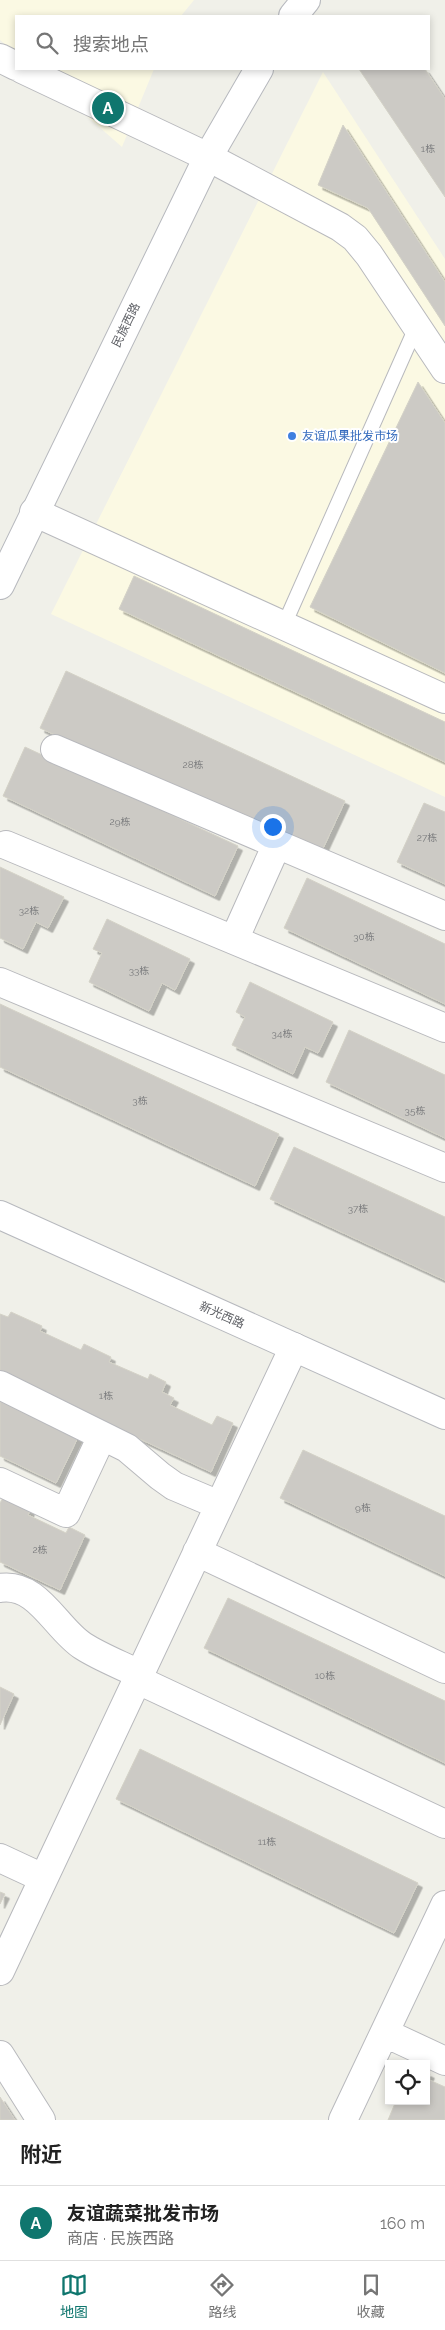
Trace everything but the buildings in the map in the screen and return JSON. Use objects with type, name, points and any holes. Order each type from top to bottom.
[{"type":"street","points":[[293,15],[306,0]]},
{"type":"street","points":[[0,58],[15,66]]},
{"type":"street","points":[[24,70],[208,158],[296,202],[340,227],[355,238],[417,324],[445,369]]},
{"type":"street","name":"民族西路","points":[[0,585],[208,158],[257,70]]},
{"type":"street","points":[[34,512],[445,699]]},
{"type":"street","points":[[55,748],[445,916]]},
{"type":"street","points":[[234,940],[277,844]]},
{"type":"street","points":[[6,845],[445,1028]]},
{"type":"street","points":[[0,982],[445,1168]]},
{"type":"street","name":"新光西路","points":[[0,1215],[445,1415]]},
{"type":"street","points":[[0,1970],[294,1347]]},
{"type":"street","points":[[0,1384],[127,1448],[174,1486],[219,1505]]},
{"type":"street","points":[[0,1482],[66,1513],[102,1436]]},
{"type":"street","points":[[197,1552],[445,1670]]},
{"type":"street","points":[[0,1588],[12,1588],[42,1603],[71,1637],[84,1647],[138,1676],[445,1824]]},
{"type":"street","points":[[0,1858],[43,1878]]},
{"type":"street","points":[[343,2120],[445,1905]]},
{"type":"street","points":[[385,2033],[445,2061]]},
{"type":"street","points":[[0,2055],[41,2120]]},
{"type":"lane","points":[[284,625],[417,324]]},
{"type":"shaded area","points":[[0,0],[194,0],[182,15],[15,15],[15,53],[0,40]]},
{"type":"shaded area","points":[[34,70],[154,70],[122,147]]},
{"type":"shaded area","name":"友谊瓜果批发市场","points":[[323,72],[445,259],[445,797],[51,614]]},
{"type":"place","name":"友谊蔬菜批发市场","points":[[108,108]]},
{"type":"place","name":"友谊瓜果批发市场","points":[[292,436]]}]
